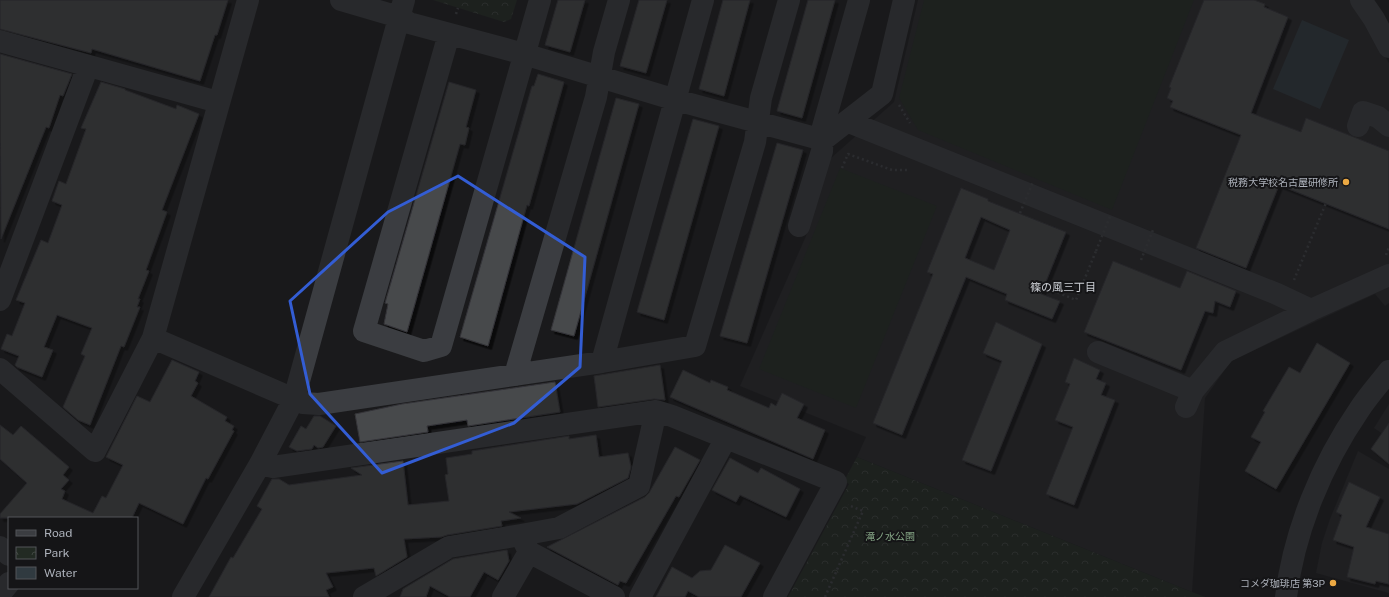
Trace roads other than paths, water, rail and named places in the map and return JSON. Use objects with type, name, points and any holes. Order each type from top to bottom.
[{"type":"street","points":[[0,369],[95,451],[154,338],[218,102],[248,0]]},
{"type":"street","points":[[341,0],[402,8]]},
{"type":"street","points":[[449,34],[364,331],[424,351],[441,346],[540,0]]},
{"type":"street","points":[[515,375],[596,97],[599,77],[619,0]]},
{"type":"street","points":[[602,362],[703,0]]},
{"type":"street","points":[[154,338],[303,403],[319,404],[602,362],[695,346],[755,142],[761,98],[789,0]]},
{"type":"street","points":[[799,226],[822,151],[823,127],[859,0]]},
{"type":"street","points":[[823,140],[849,122],[882,94],[904,0]]},
{"type":"street","points":[[1361,0],[1374,19],[1389,47]]},
{"type":"street","points":[[402,8],[409,23],[524,54],[676,100],[823,140]]},
{"type":"street","points":[[183,597],[260,464],[294,399],[402,8]]},
{"type":"street","points":[[0,41],[218,102]]},
{"type":"street","points":[[0,300],[88,66]]},
{"type":"street","points":[[1358,126],[1363,112],[1378,117],[1389,126]]},
{"type":"street","points":[[849,122],[1277,294],[1311,310]]},
{"type":"street","points":[[1098,352],[1190,399],[1225,352],[1311,310],[1386,267]]},
{"type":"street","points":[[1286,597],[1300,534],[1323,472],[1359,410],[1389,371]]},
{"type":"street","points":[[260,464],[273,467],[656,411],[672,416],[836,482],[774,597]]},
{"type":"street","points":[[364,597],[449,547],[525,544],[639,486],[656,411]]},
{"type":"street","points":[[640,597],[726,438]]},
{"type":"street","points":[[504,597],[525,544]]},
{"type":"street","points":[[525,544],[614,597]]},
{"type":"street","points":[[0,547],[8,554]]},
{"type":"street","points":[[0,594],[8,584]]},
{"type":"water","points":[[1302,20],[1349,40],[1320,109],[1273,89]]},
{"type":"place","name":"税務大学校名古屋研修所","points":[[1346,182]]},
{"type":"place","name":"コメダ珈琲店 第3P","points":[[1333,583]]},
{"type":"district","name":"篠の風三丁目","points":[[1063,287]]},
{"type":"park label","name":"滝ノ水公園","points":[[890,536]]}]
